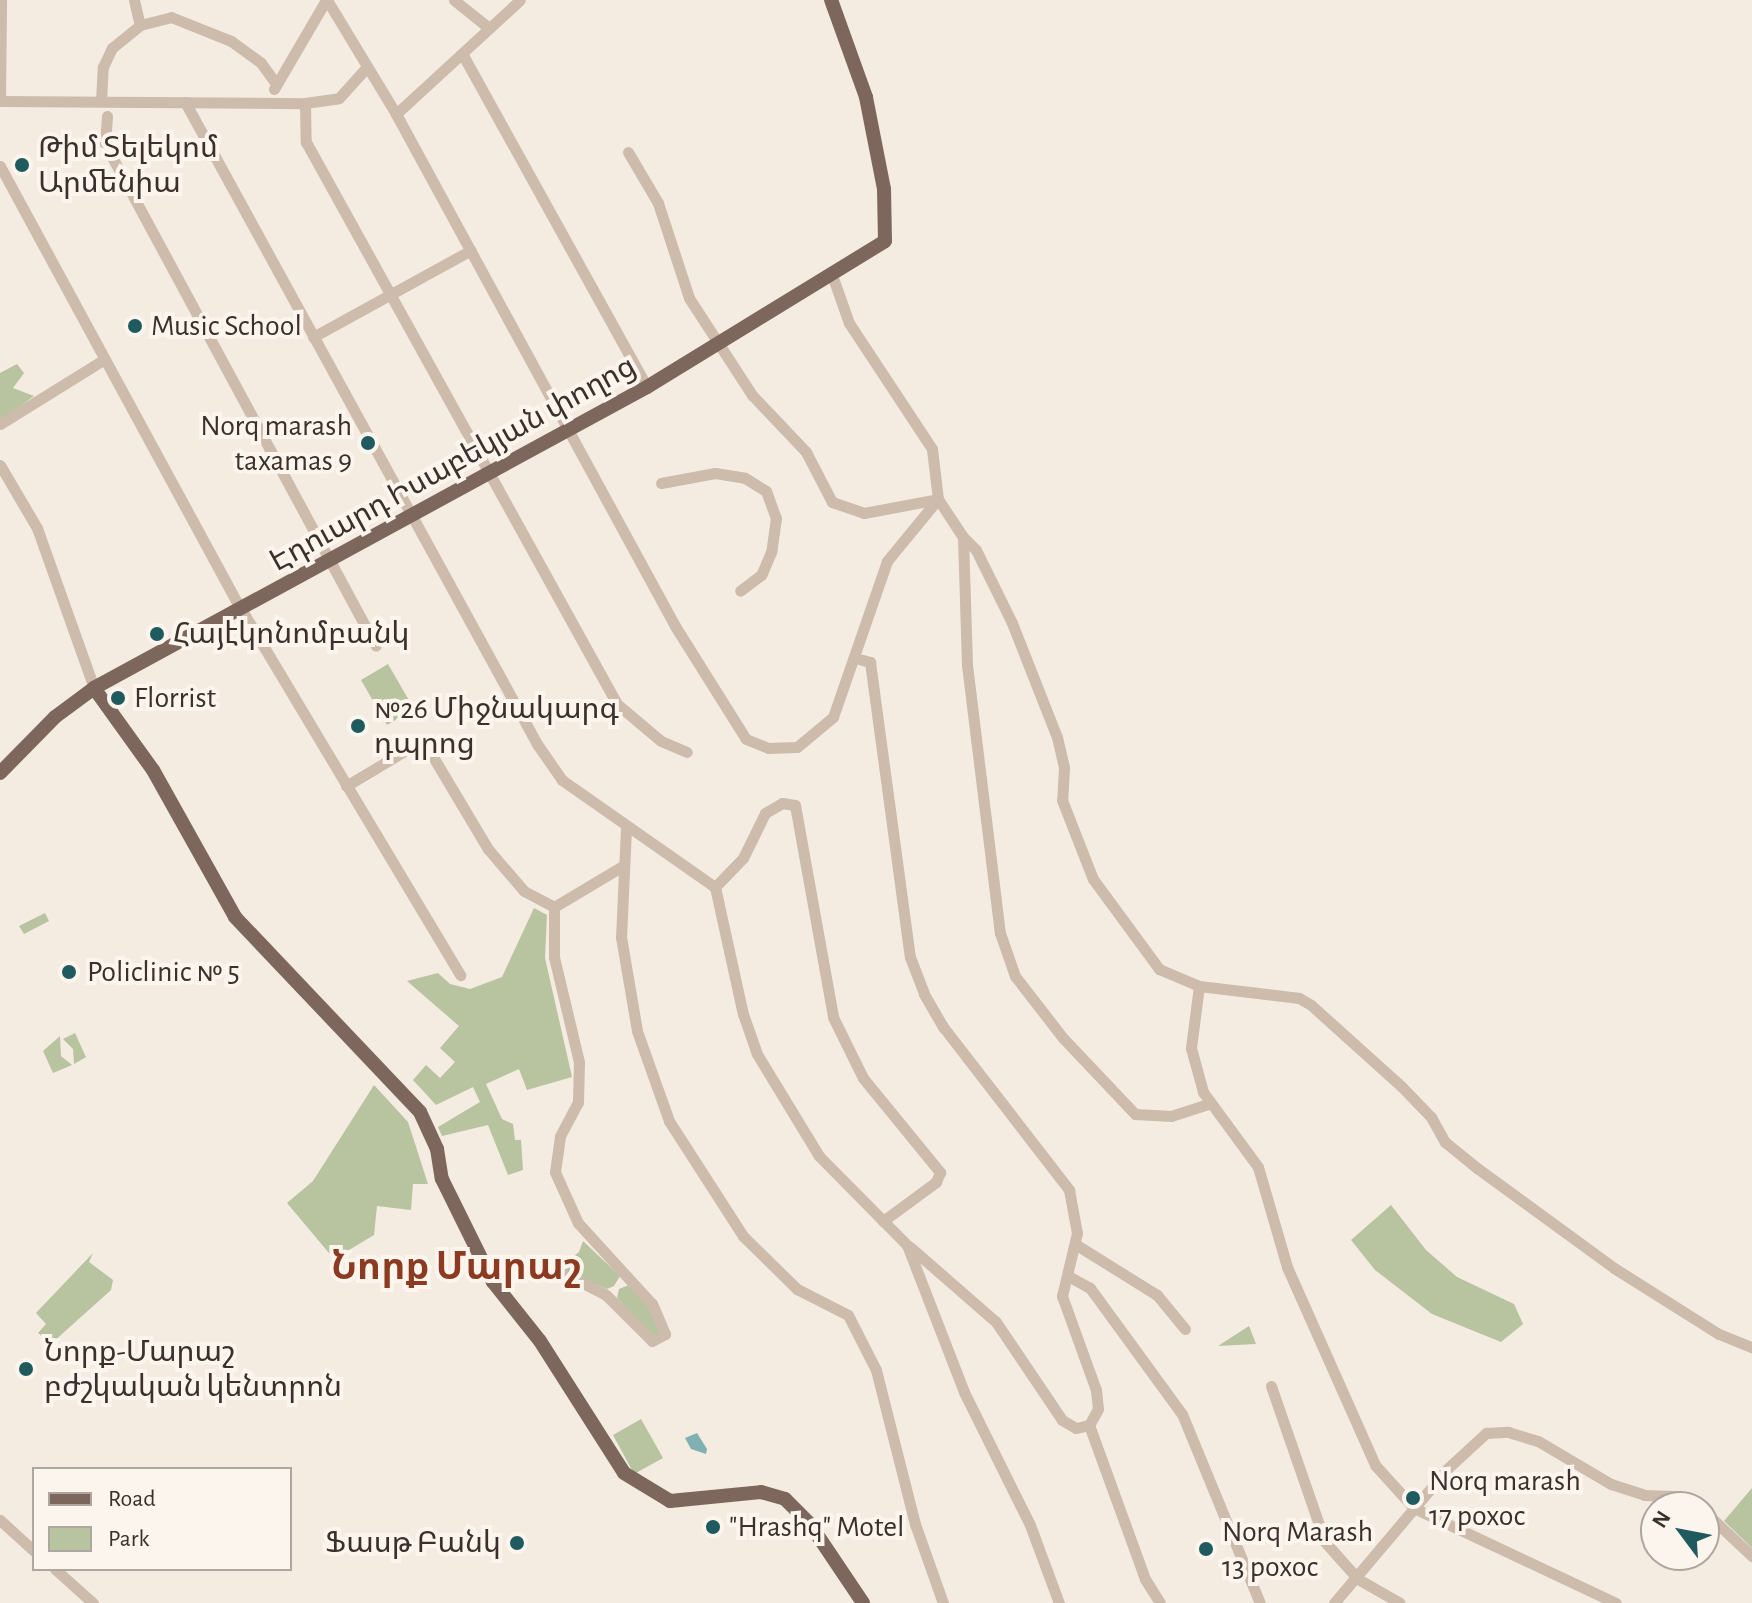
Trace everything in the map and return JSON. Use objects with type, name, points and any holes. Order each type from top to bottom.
[{"type":"main road","name":"Էդուարդ Իսաբեկյան փողոց","points":[[0,773],[55,717],[94,688],[242,611],[647,387],[885,241],[884,189],[866,97],[831,0]]},
{"type":"main road","points":[[94,688],[153,770],[235,917],[420,1112],[437,1149],[442,1179],[488,1272],[540,1341],[595,1434],[630,1480],[670,1501],[761,1492],[785,1499],[810,1524],[863,1603]]},
{"type":"street","points":[[1,0],[0,101],[270,100],[305,103],[339,98],[366,68]]},
{"type":"street","points":[[134,0],[140,25]]},
{"type":"street","points":[[270,100],[276,84],[327,0],[396,114],[675,626],[746,739],[768,748],[797,747],[833,717],[887,561],[938,499]]},
{"type":"street","points":[[454,0],[489,28]]},
{"type":"street","points":[[396,114],[464,57],[489,28],[520,0]]},
{"type":"street","points":[[101,101],[107,57],[140,25],[171,17],[192,22],[247,51],[276,84]]},
{"type":"street","points":[[464,57],[647,387]]},
{"type":"street","points":[[185,102],[411,518],[562,780],[626,828],[715,887],[743,1014],[757,1054],[819,1156],[907,1245],[996,1322],[1062,1420],[1076,1428],[1089,1425],[1097,1414],[1098,1396],[1062,1300],[1070,1277],[1077,1219],[1069,1190],[944,1028],[910,957],[870,662],[855,658]]},
{"type":"street","points":[[305,103],[306,142],[617,704],[661,741],[687,752]]},
{"type":"street","points":[[107,116],[105,144],[376,646]]},
{"type":"street","points":[[628,152],[658,203],[689,298],[752,395],[806,452],[832,502],[864,513],[938,499]]},
{"type":"street","points":[[0,166],[242,611],[460,975]]},
{"type":"street","points":[[313,337],[471,250]]},
{"type":"street","points":[[832,275],[849,323],[932,449],[938,499],[963,537],[976,550],[1012,623],[1057,737],[1064,767],[1062,800],[1093,879],[1159,969],[1199,986],[1299,998],[1311,1005],[1402,1087],[1431,1117],[1445,1142],[1477,1168],[1614,1268],[1719,1334],[1752,1347]]},
{"type":"street","points":[[0,424],[105,359]]},
{"type":"street","points":[[0,465],[49,555],[94,688]]},
{"type":"street","points":[[661,483],[715,473],[745,478],[766,491],[776,518],[771,552],[761,575],[740,591]]},
{"type":"street","points":[[963,537],[967,665],[1000,933],[1015,976],[1063,1038],[1135,1114],[1171,1116],[1208,1104]]},
{"type":"street","points":[[346,786],[423,740],[488,849],[524,891],[554,907]]},
{"type":"street","points":[[715,887],[743,858],[765,813],[788,802],[796,809],[833,1017],[863,1078],[940,1172],[936,1182],[883,1221]]},
{"type":"street","points":[[626,828],[621,867],[621,937],[637,1031],[669,1121],[743,1236],[797,1289],[848,1315],[876,1370],[915,1524],[943,1603]]},
{"type":"street","points":[[554,907],[621,867]]},
{"type":"street","points":[[488,1272],[525,1266],[573,1278],[606,1295],[649,1340],[662,1338],[666,1329],[652,1304],[578,1223],[555,1172],[560,1136],[578,1102],[579,1062],[554,957],[554,907]]},
{"type":"street","points":[[1199,986],[1191,1048],[1208,1104],[1258,1167],[1287,1267],[1375,1465],[1414,1508],[1616,1603]]},
{"type":"street","points":[[1075,1244],[1157,1295],[1185,1329]]},
{"type":"street","points":[[907,1245],[964,1392],[1030,1525],[1059,1603]]},
{"type":"street","points":[[606,1295],[625,1276]]},
{"type":"street","points":[[1070,1277],[1090,1288],[1182,1414],[1260,1603]]},
{"type":"street","points":[[1271,1386],[1317,1528],[1358,1579],[1400,1603]]},
{"type":"street","points":[[1089,1425],[1145,1579],[1160,1603]]},
{"type":"street","points":[[1334,1603],[1358,1579],[1414,1508],[1486,1433],[1508,1432],[1538,1441],[1611,1484],[1640,1494]]},
{"type":"street","points":[[0,1520],[32,1549]]},
{"type":"street","points":[[1720,1526],[1752,1556]]},
{"type":"street","points":[[57,1571],[93,1603]]},
{"type":"green space","points":[[17,364],[24,373],[13,388],[34,396],[0,421],[0,373]]},
{"type":"green space","points":[[388,664],[414,709],[387,725],[361,680]]},
{"type":"green space","points":[[534,908],[547,915],[545,958],[572,1077],[527,1090],[519,1069],[486,1084],[502,1119],[513,1124],[515,1140],[521,1140],[523,1170],[508,1175],[488,1125],[442,1136],[438,1127],[480,1102],[473,1087],[436,1105],[413,1080],[426,1065],[440,1078],[455,1062],[440,1048],[459,1026],[407,981],[438,973],[450,984],[470,989],[502,977]]},
{"type":"green space","points":[[45,913],[49,921],[24,934],[19,926]]},
{"type":"green space","points":[[75,1033],[86,1057],[74,1064],[73,1049],[63,1039]]},
{"type":"green space","points":[[60,1036],[61,1056],[72,1065],[53,1073],[43,1051]]},
{"type":"green space","points":[[374,1085],[408,1122],[428,1184],[413,1184],[411,1210],[377,1206],[374,1235],[334,1259],[287,1203],[313,1181]]},
{"type":"green space","points":[[1391,1205],[1426,1250],[1457,1277],[1514,1304],[1523,1324],[1501,1342],[1432,1314],[1375,1270],[1351,1240]]},
{"type":"green space","points":[[583,1241],[620,1276],[614,1286],[607,1289],[558,1268],[579,1252]]},
{"type":"green space","points":[[93,1253],[89,1262],[113,1280],[111,1290],[52,1343],[38,1333],[46,1324],[36,1313]]},
{"type":"green space","points":[[629,1285],[653,1310],[662,1330],[654,1338],[617,1298],[619,1289]]},
{"type":"green space","points":[[1249,1326],[1256,1344],[1218,1346]]},
{"type":"green space","points":[[641,1419],[663,1458],[634,1474],[613,1435]]},
{"type":"green space","points":[[1752,1488],[1752,1548],[1724,1521]]},
{"type":"water","points":[[697,1433],[707,1449],[706,1454],[691,1449],[685,1438]]},
{"type":"place","name":"Թիմ Տելեկոմ Արմենիա","points":[[22,165]]},
{"type":"place","name":"Music School","points":[[135,326]]},
{"type":"place","name":"Norq marash taxamas 9","points":[[368,443]]},
{"type":"place","name":"Հայէկոնոմբանկ","points":[[157,634]]},
{"type":"place","name":"Florrist","points":[[118,698]]},
{"type":"place","name":"№26 Միջնակարգ դպրոց","points":[[358,726]]},
{"type":"place","name":"Policlinic № 5","points":[[69,972]]},
{"type":"place","name":"Նորք-Մարաշ բժշկական կենտրոն","points":[[26,1369]]},
{"type":"place","name":"Norq marash 17 poxoc","points":[[1413,1498]]},
{"type":"place","name":"\"Hrashq\" Motel","points":[[713,1527]]},
{"type":"place","name":"Ֆասթ Բանկ","points":[[517,1543]]},
{"type":"place","name":"Norq Marash 13 poxoc","points":[[1206,1549]]},
{"type":"district","name":"Նորք Մարաշ","points":[[456,1269]]}]
